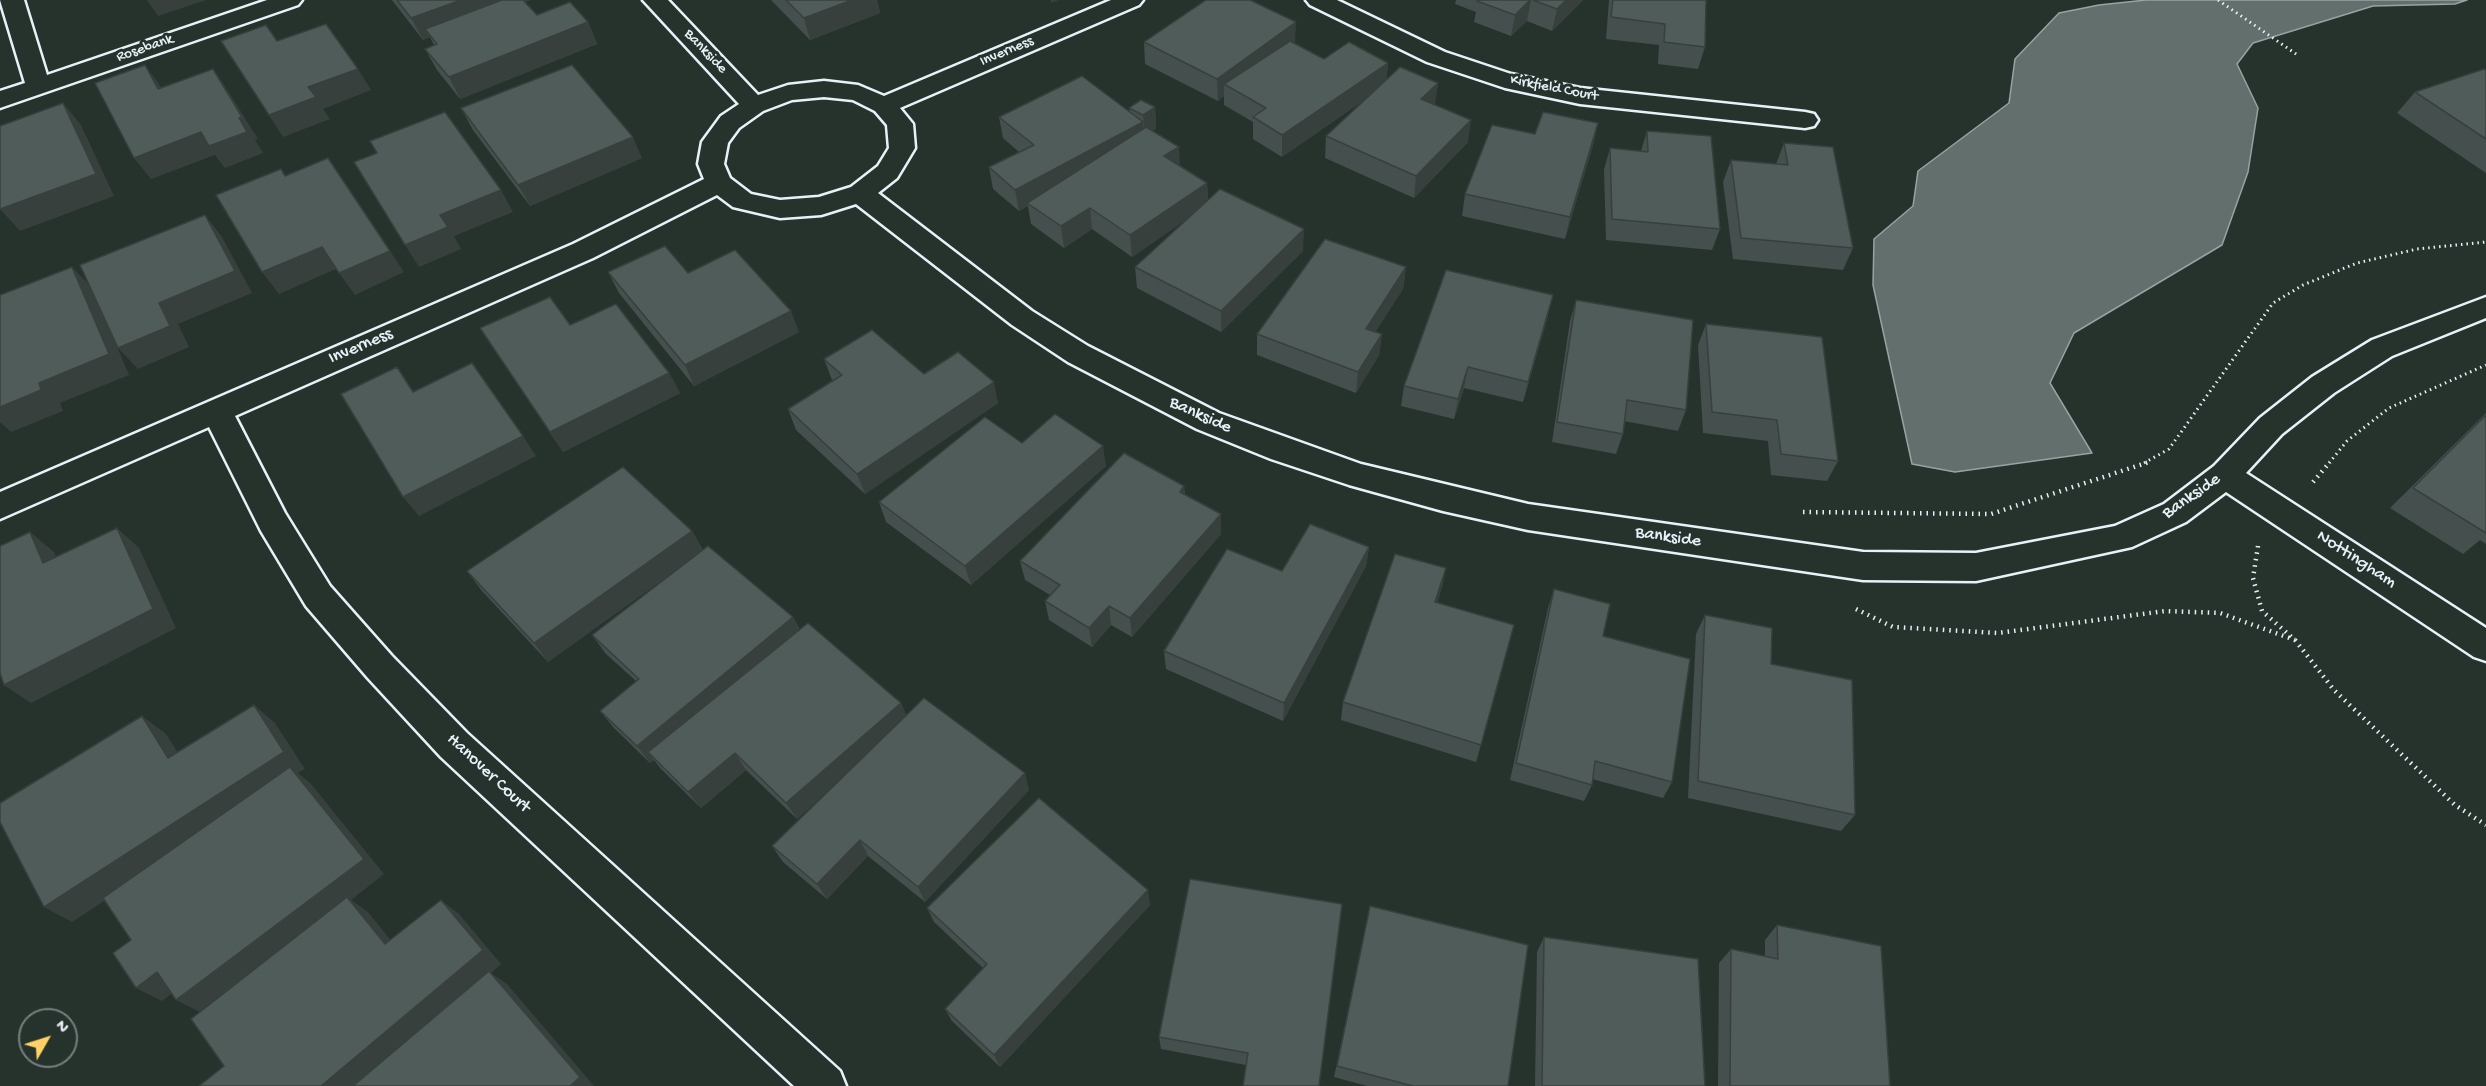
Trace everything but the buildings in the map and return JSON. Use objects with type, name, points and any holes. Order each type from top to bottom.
[{"type":"street","points":[[12,0],[38,85]]},
{"type":"street","name":"Rosebank","points":[[0,100],[290,0]]},
{"type":"street","name":"Bankside","points":[[655,0],[754,105]]},
{"type":"street","name":"Inverness","points":[[884,105],[1131,0]]},
{"type":"street","name":"Kirkfield Court","points":[[1318,0],[1436,57],[1505,80],[1580,96],[1805,120]]},
{"type":"street","points":[[824,89],[858,93],[884,105],[900,124],[902,148],[888,172],[860,193],[821,206],[780,209],[744,201],[719,183],[711,164],[715,142],[730,122],[754,105],[788,93],[824,89]]},
{"type":"street","name":"Inverness","points":[[0,506],[583,251],[719,183]]},
{"type":"street","name":"Bankside","points":[[860,193],[1022,318],[1078,354],[1140,388],[1208,421],[1282,450],[1360,476],[1528,517],[1863,566],[1976,567],[2120,538],[2175,513],[2225,475],[2271,426],[2333,379],[2382,348],[2486,307]]},
{"type":"street","name":"Hanover Court","points":[[216,410],[273,522],[318,596],[380,667],[454,745],[825,1086]]},
{"type":"street","name":"Nottingham","points":[[2225,475],[2486,646]]},
{"type":"path","points":[[2218,0],[2299,56]]},
{"type":"path","points":[[1802,512],[1992,514],[2151,461],[2169,449],[2186,422],[2273,303],[2303,285],[2357,262],[2417,249],[2486,243]]},
{"type":"path","points":[[2311,484],[2347,441],[2389,408],[2486,365]]},
{"type":"path","points":[[2259,540],[2253,578],[2262,611],[2295,640],[2334,690],[2455,805],[2486,825]]},
{"type":"path","points":[[1848,605],[1893,627],[1998,633],[2165,611],[2220,613],[2295,640]]},
{"type":"shaded area","points":[[2146,0],[2467,0],[2455,4],[2373,6],[2253,43],[2237,64],[2258,108],[2248,172],[2222,245],[2074,333],[2050,383],[2092,453],[1955,472],[1912,464],[1873,285],[1874,239],[1913,206],[1918,171],[2009,103],[2015,59],[2059,13],[2099,5]]}]
